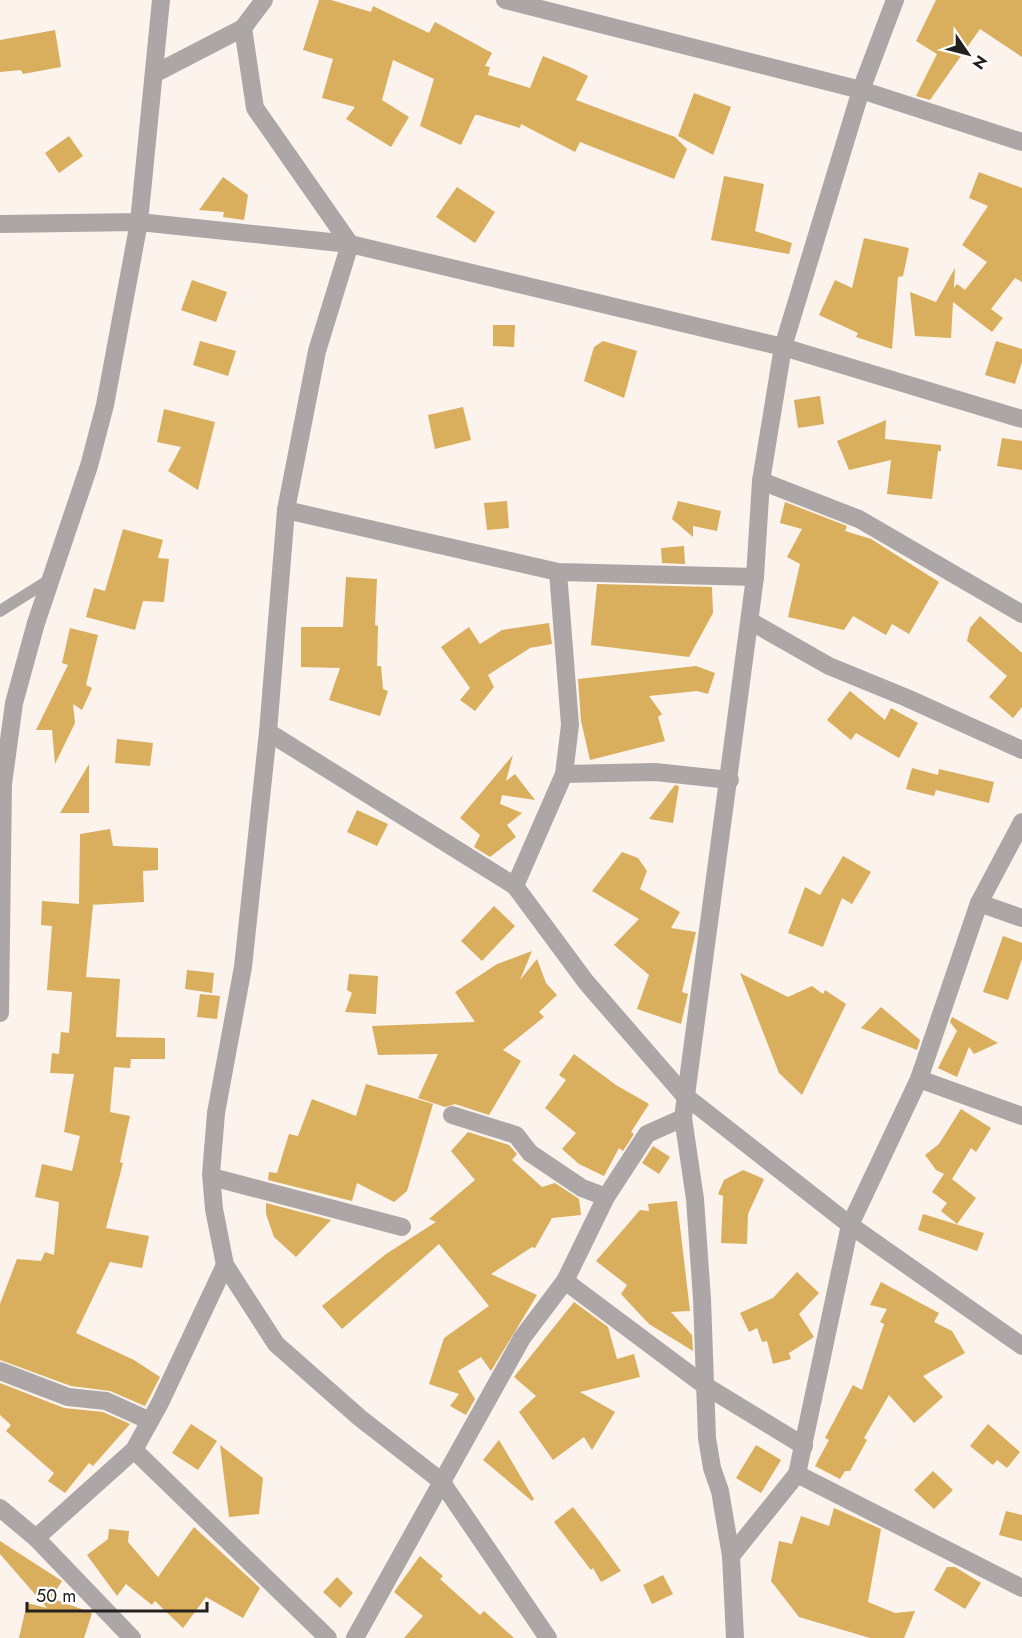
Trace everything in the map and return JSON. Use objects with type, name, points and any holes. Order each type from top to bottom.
[{"type":"street","points":[[0,1013],[3,784],[14,703],[51,579],[89,466],[105,405],[139,222],[161,0]]},
{"type":"street","points":[[154,74],[243,28],[264,0]]},
{"type":"street","points":[[505,0],[861,90],[1022,142]]},
{"type":"street","points":[[735,1638],[731,1556],[720,1491],[711,1468],[704,1385],[702,1299],[696,1210],[683,1118],[684,1095],[705,964],[730,780],[755,577],[761,481],[783,347],[861,90],[895,0]]},
{"type":"street","points":[[243,28],[255,108],[350,244]]},
{"type":"street","points":[[0,224],[139,222],[350,244],[783,347],[1022,419]]},
{"type":"street","points":[[350,244],[317,351],[286,510],[268,732],[243,967],[216,1113],[212,1177],[214,1209],[225,1265],[276,1344],[360,1418],[441,1480],[548,1638]]},
{"type":"street","points":[[761,481],[859,519],[1022,614]]},
{"type":"street","points":[[286,510],[558,572],[755,577]]},
{"type":"street","points":[[515,886],[564,774],[570,725],[558,572]]},
{"type":"street","points":[[750,621],[829,666],[1022,750]]},
{"type":"street","points":[[268,732],[515,886],[586,982],[684,1095],[849,1225],[1022,1346]]},
{"type":"street","points":[[564,774],[655,772],[730,780]]},
{"type":"street","points":[[731,1556],[797,1474],[849,1225],[919,1079],[979,903],[1022,822]]},
{"type":"street","points":[[979,903],[1022,918]]},
{"type":"street","points":[[919,1079],[1022,1116]]},
{"type":"street","points":[[452,1115],[516,1135],[530,1153],[582,1188],[606,1197]]},
{"type":"street","points":[[355,1638],[522,1338],[565,1281],[606,1197],[646,1134],[683,1118]]},
{"type":"street","points":[[212,1177],[402,1227]]},
{"type":"street","points":[[36,1538],[134,1450],[225,1265]]},
{"type":"street","points":[[565,1281],[704,1385],[804,1446]]},
{"type":"street","points":[[0,1371],[68,1397],[106,1401],[150,1421]]},
{"type":"street","points":[[134,1450],[328,1638]]},
{"type":"street","points":[[797,1474],[1022,1588]]},
{"type":"street","points":[[0,1508],[36,1538],[132,1638]]},
{"type":"lane","points":[[0,611],[51,579]]},
{"type":"building","points":[[319,0],[331,0],[371,12],[373,6],[429,33],[435,22],[492,53],[485,66],[490,67],[488,75],[530,88],[543,56],[588,76],[576,100],[675,137],[687,149],[674,179],[580,142],[575,152],[521,124],[520,128],[478,115],[475,115],[461,145],[420,126],[434,79],[393,60],[382,100],[409,117],[391,147],[346,119],[355,107],[322,98],[333,59],[303,50]]},
{"type":"building","points":[[936,0],[1022,0],[1022,57],[980,29],[930,100],[916,96],[937,54],[916,41]]},
{"type":"building","points":[[55,30],[61,67],[23,74],[21,70],[0,72],[0,40]]},
{"type":"building","points":[[694,93],[731,107],[713,155],[678,136]]},
{"type":"building","points":[[69,136],[83,156],[59,173],[45,153]]},
{"type":"building","points":[[979,172],[1022,188],[1022,282],[1015,278],[991,309],[1003,318],[992,332],[953,302],[951,338],[915,336],[910,292],[936,302],[955,268],[954,288],[957,284],[965,290],[987,262],[962,245],[988,206],[969,198]]},
{"type":"building","points":[[724,176],[764,184],[755,231],[792,243],[789,254],[711,240]]},
{"type":"building","points":[[223,177],[248,195],[244,220],[223,217],[224,212],[199,210]]},
{"type":"building","points":[[457,187],[495,212],[475,243],[436,217]]},
{"type":"building","points":[[864,238],[909,248],[903,276],[898,277],[892,349],[856,337],[858,333],[819,315],[835,280],[852,288]]},
{"type":"building","points":[[192,280],[227,292],[216,322],[181,310]]},
{"type":"building","points":[[493,325],[515,325],[514,347],[493,346]]},
{"type":"building","points":[[200,341],[236,351],[228,376],[193,365]]},
{"type":"building","points":[[603,341],[637,351],[624,398],[584,381],[594,347]]},
{"type":"building","points":[[996,341],[1022,349],[1022,362],[1015,384],[985,375]]},
{"type":"building","points":[[820,396],[824,424],[798,428],[794,400]]},
{"type":"building","points":[[463,407],[471,440],[435,449],[428,415]]},
{"type":"building","points":[[164,409],[215,422],[198,490],[168,471],[181,447],[157,442]]},
{"type":"building","points":[[886,420],[885,439],[941,445],[941,451],[938,451],[932,499],[887,494],[891,460],[849,470],[837,441]]},
{"type":"building","points":[[1002,438],[1022,441],[1022,470],[997,466]]},
{"type":"building","points":[[507,501],[509,528],[487,530],[484,503]]},
{"type":"building","points":[[678,501],[721,511],[717,531],[693,526],[693,537],[672,519]]},
{"type":"building","points":[[785,502],[847,526],[845,531],[871,539],[939,582],[909,634],[892,624],[886,635],[853,616],[844,630],[788,617],[800,564],[787,557],[802,529],[780,523]]},
{"type":"building","points":[[123,529],[163,540],[158,558],[169,559],[164,602],[143,601],[135,630],[86,617],[94,588],[105,591]]},
{"type":"building","points":[[684,546],[685,564],[662,563],[661,548]]},
{"type":"building","points":[[346,577],[377,579],[375,625],[378,626],[377,666],[381,666],[383,689],[388,691],[380,716],[329,700],[340,668],[301,667],[301,627],[343,627]]},
{"type":"building","points":[[597,584],[712,587],[713,613],[689,657],[591,645]]},
{"type":"building","points":[[980,616],[1022,653],[1022,707],[1013,718],[989,697],[1007,676],[967,641],[970,628]]},
{"type":"building","points":[[549,623],[552,644],[530,648],[488,675],[494,687],[475,711],[460,700],[470,688],[441,647],[469,627],[480,644],[502,630]]},
{"type":"building","points":[[70,628],[98,635],[86,685],[92,688],[82,710],[73,704],[75,723],[55,764],[52,730],[36,730],[68,665],[62,663]]},
{"type":"building","points":[[696,666],[715,673],[708,694],[697,691],[649,696],[662,714],[658,717],[665,741],[590,760],[581,721],[578,679]]},
{"type":"building","points":[[850,691],[885,720],[891,708],[918,723],[899,758],[856,733],[851,740],[827,720]]},
{"type":"building","points":[[117,739],[153,743],[150,766],[115,763]]},
{"type":"building","points":[[513,755],[506,781],[515,774],[535,800],[502,795],[500,804],[522,813],[507,825],[516,837],[490,857],[474,847],[480,835],[460,818]]},
{"type":"building","points":[[89,764],[89,813],[60,813]]},
{"type":"building","points":[[912,768],[938,775],[939,769],[994,782],[989,803],[936,790],[934,796],[906,789]]},
{"type":"building","points":[[675,785],[679,786],[673,823],[649,819]]},
{"type":"building","points":[[357,810],[388,824],[377,846],[347,832]]},
{"type":"building","points":[[110,829],[113,846],[158,848],[158,870],[143,871],[144,902],[89,905],[93,905],[86,977],[120,979],[116,1037],[165,1038],[165,1059],[131,1059],[130,1068],[114,1067],[110,1112],[130,1116],[120,1162],[123,1163],[106,1228],[149,1236],[142,1268],[110,1262],[76,1333],[134,1360],[160,1377],[145,1406],[110,1391],[71,1386],[0,1360],[0,1304],[17,1259],[41,1261],[45,1252],[54,1255],[59,1202],[35,1197],[42,1164],[72,1171],[80,1136],[64,1132],[74,1074],[50,1073],[52,1053],[59,1054],[61,1032],[69,1033],[72,992],[47,990],[52,926],[41,925],[42,901],[79,904],[80,834]]},
{"type":"building","points":[[622,852],[638,858],[647,871],[640,889],[680,912],[671,928],[696,932],[682,992],[688,994],[681,1024],[637,1009],[649,975],[614,945],[639,919],[592,891]]},
{"type":"building","points":[[843,856],[871,872],[852,904],[842,898],[823,947],[788,933],[805,887],[820,895]]},
{"type":"building","points":[[494,906],[515,926],[482,961],[461,941]]},
{"type":"building","points":[[1003,936],[1022,943],[1022,959],[1008,1000],[983,992]]},
{"type":"building","points":[[532,951],[520,980],[537,959],[546,983],[557,995],[539,1012],[544,1017],[503,1050],[521,1061],[489,1115],[455,1104],[445,1107],[418,1098],[438,1054],[378,1055],[372,1026],[475,1022],[455,992],[497,964]]},
{"type":"building","points":[[187,970],[214,973],[212,993],[185,989]]},
{"type":"building","points":[[740,973],[788,997],[812,986],[823,994],[825,990],[846,1004],[802,1095],[779,1073]]},
{"type":"building","points":[[349,974],[378,976],[376,1014],[345,1012],[352,993],[347,990]]},
{"type":"building","points":[[200,994],[220,996],[217,1019],[197,1017]]},
{"type":"building","points":[[881,1007],[920,1040],[917,1050],[861,1028]]},
{"type":"building","points":[[952,1017],[998,1043],[974,1054],[969,1047],[957,1077],[938,1068],[957,1031],[950,1022]]},
{"type":"building","points":[[574,1054],[616,1085],[649,1104],[631,1132],[634,1134],[623,1151],[619,1148],[604,1176],[579,1164],[562,1149],[576,1133],[545,1108],[566,1080],[559,1075]]},
{"type":"building","points":[[366,1084],[433,1104],[407,1191],[394,1202],[357,1183],[352,1201],[268,1180],[269,1172],[277,1173],[289,1134],[298,1136],[312,1099],[356,1116]]},
{"type":"building","points":[[961,1109],[991,1128],[976,1152],[971,1148],[952,1179],[976,1198],[957,1224],[941,1211],[947,1203],[932,1192],[944,1174],[936,1170],[925,1155],[939,1144]]},
{"type":"building","points":[[468,1132],[509,1145],[517,1154],[512,1160],[542,1187],[555,1183],[579,1199],[581,1215],[552,1218],[535,1248],[532,1247],[491,1274],[537,1295],[491,1371],[481,1357],[458,1371],[475,1399],[466,1415],[450,1406],[459,1394],[429,1384],[444,1338],[489,1306],[439,1244],[342,1329],[322,1306],[386,1254],[436,1222],[429,1219],[475,1180],[451,1151]]},
{"type":"building","points":[[653,1146],[670,1157],[659,1174],[642,1163]]},
{"type":"building","points":[[743,1170],[764,1179],[748,1214],[747,1244],[721,1243],[723,1196],[718,1194],[724,1180]]},
{"type":"building","points":[[677,1201],[690,1311],[671,1312],[692,1335],[693,1351],[649,1324],[621,1294],[627,1285],[596,1261],[640,1210],[649,1211],[648,1204]]},
{"type":"building","points":[[266,1203],[331,1220],[296,1257],[274,1237],[266,1214]]},
{"type":"building","points":[[923,1214],[984,1233],[977,1251],[918,1230]]},
{"type":"building","points":[[797,1272],[819,1293],[799,1314],[814,1337],[789,1353],[791,1359],[773,1364],[767,1341],[762,1342],[757,1328],[749,1332],[740,1313],[773,1298]]},
{"type":"building","points":[[881,1282],[939,1313],[934,1322],[952,1331],[965,1353],[923,1376],[943,1397],[914,1423],[889,1395],[864,1438],[867,1440],[850,1471],[845,1471],[840,1479],[815,1466],[829,1440],[825,1438],[853,1385],[862,1390],[884,1324],[880,1322],[887,1309],[870,1305]]},
{"type":"building","points":[[574,1302],[608,1327],[617,1359],[634,1354],[640,1377],[580,1392],[615,1412],[592,1450],[584,1437],[553,1460],[519,1412],[536,1396],[514,1377]]},
{"type":"building","points":[[0,1383],[64,1408],[103,1412],[130,1424],[93,1466],[89,1463],[65,1493],[48,1481],[54,1473],[6,1431],[11,1425],[0,1415]]},
{"type":"building","points":[[191,1424],[217,1441],[198,1470],[172,1453]]},
{"type":"building","points":[[988,1424],[1020,1452],[1007,1468],[997,1460],[993,1465],[970,1446]]},
{"type":"building","points":[[499,1440],[534,1499],[532,1501],[483,1460]]},
{"type":"building","points":[[220,1445],[263,1478],[259,1514],[229,1517]]},
{"type":"building","points":[[756,1445],[781,1460],[761,1493],[736,1478]]},
{"type":"building","points":[[933,1471],[953,1490],[934,1509],[914,1490]]},
{"type":"building","points":[[573,1507],[621,1571],[601,1582],[593,1568],[591,1570],[554,1522]]},
{"type":"building","points":[[834,1508],[881,1529],[868,1602],[895,1613],[915,1611],[904,1638],[870,1638],[799,1617],[771,1581],[779,1541],[792,1544],[801,1516],[829,1526]]},
{"type":"building","points":[[1006,1511],[1022,1515],[1022,1541],[999,1535]]},
{"type":"building","points":[[194,1527],[260,1588],[243,1618],[206,1597],[183,1628],[155,1601],[152,1605],[126,1584],[117,1596],[87,1555],[108,1539],[109,1529],[129,1531],[128,1542],[158,1577]]},
{"type":"building","points":[[0,1541],[62,1581],[51,1598],[92,1613],[84,1638],[19,1638],[27,1603],[47,1608],[0,1554]]},
{"type":"building","points":[[420,1556],[443,1576],[440,1579],[480,1615],[484,1611],[514,1638],[404,1638],[423,1616],[394,1592]]},
{"type":"building","points":[[947,1567],[955,1567],[981,1583],[965,1609],[934,1590]]},
{"type":"building","points":[[663,1575],[673,1594],[652,1604],[643,1585]]},
{"type":"building","points":[[337,1577],[353,1593],[340,1608],[323,1592]]}]
